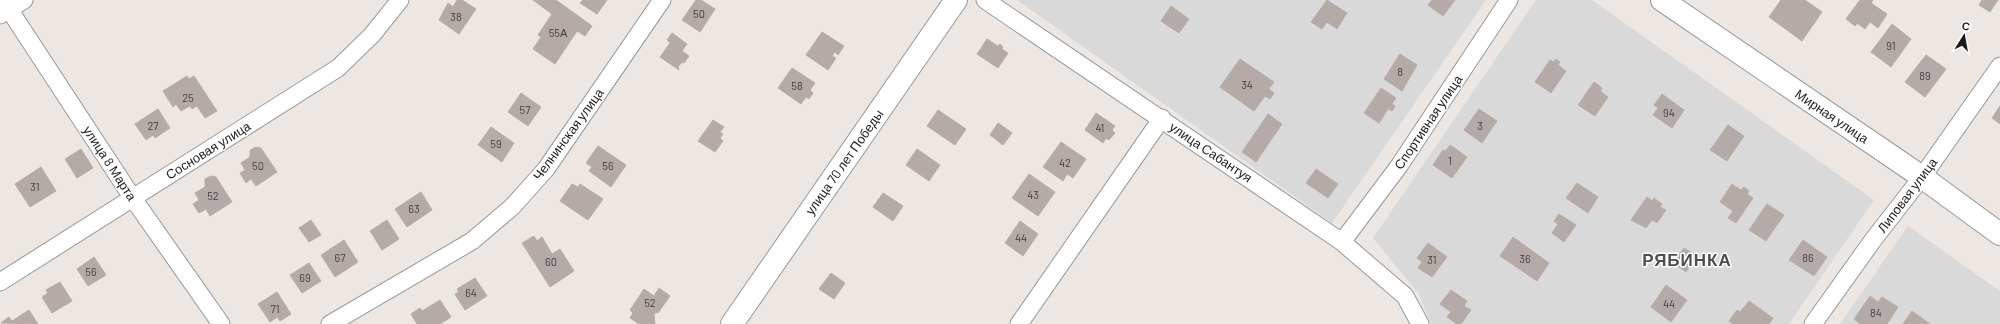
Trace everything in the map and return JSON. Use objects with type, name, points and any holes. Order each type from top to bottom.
[{"type":"street","points":[[4,8],[24,0]]},
{"type":"street","name":"Сосновая улица","points":[[0,282],[132,197],[338,68],[372,35],[400,0]]},
{"type":"street","name":"Челнинская улица","points":[[330,324],[472,241],[512,207],[546,169],[662,0]]},
{"type":"street","name":"улица 70 лет Победы","points":[[732,324],[956,0]]},
{"type":"street","name":"улица Сабантуя","points":[[985,0],[1162,118],[1342,242],[1405,296],[1420,324]]},
{"type":"street","name":"Спортивная улица","points":[[1342,242],[1399,166],[1509,0]]},
{"type":"street","name":"Мирная улица","points":[[1662,0],[1922,177],[2000,234]]},
{"type":"street","name":"улица 8 Марта","points":[[4,8],[132,197],[221,324]]},
{"type":"street","name":"Липовая улица","points":[[1813,324],[1873,240],[1922,177],[2000,66]]},
{"type":"street","points":[[1020,324],[1162,118]]},
{"type":"shaded area","points":[[1017,0],[1486,0],[1332,223]]},
{"type":"shaded area","points":[[1536,0],[1592,0],[1874,200],[1789,324],[1431,324],[1419,294],[1373,238]]},
{"type":"shaded area","points":[[1908,226],[2000,291],[2000,324],[1840,324]]},
{"type":"building","points":[[457,0],[462,0],[476,9],[459,34],[439,20],[448,3],[453,7]]},
{"type":"building","points":[[533,0],[556,0],[592,26],[585,36],[577,31],[555,64],[533,49],[541,37],[538,35],[552,14]]},
{"type":"building","points":[[583,0],[607,0],[597,14],[580,3]]},
{"type":"building","points":[[696,0],[701,0],[715,9],[700,32],[682,20]]},
{"type":"building","points":[[1327,0],[1347,13],[1337,29],[1327,22],[1322,29],[1311,22]]},
{"type":"building","points":[[1432,0],[1455,0],[1443,16],[1428,5]]},
{"type":"building","points":[[1781,0],[1805,0],[1822,12],[1802,41],[1769,17]]},
{"type":"building","points":[[1860,0],[1873,0],[1871,3],[1887,14],[1878,28],[1870,22],[1865,29],[1857,23],[1855,26],[1846,19]]},
{"type":"building","points":[[1982,0],[1998,0],[1990,12],[1979,5]]},
{"type":"building","points":[[1171,6],[1189,19],[1179,33],[1161,21]]},
{"type":"building","points":[[1892,24],[1911,39],[1891,67],[1871,52]]},
{"type":"building","points":[[822,32],[844,46],[838,55],[835,52],[832,56],[836,58],[828,70],[806,55]]},
{"type":"building","points":[[672,33],[687,44],[682,51],[689,56],[684,63],[682,62],[678,67],[679,70],[660,57],[670,43],[667,40]]},
{"type":"building","points":[[987,39],[998,46],[1000,44],[1003,47],[1002,49],[1008,53],[998,68],[977,54]]},
{"type":"building","points":[[1400,54],[1417,65],[1402,91],[1384,79]]},
{"type":"building","points":[[1926,55],[1946,69],[1925,97],[1905,82]]},
{"type":"building","points":[[1240,59],[1274,82],[1269,89],[1274,93],[1270,99],[1265,96],[1254,111],[1220,87]]},
{"type":"building","points":[[1556,59],[1560,62],[1558,65],[1566,71],[1551,93],[1535,82],[1550,60],[1554,62]]},
{"type":"building","points":[[792,68],[815,83],[810,90],[813,93],[809,99],[806,97],[801,104],[778,88]]},
{"type":"building","points":[[187,76],[189,79],[194,76],[217,111],[205,118],[197,106],[192,109],[190,106],[181,111],[176,104],[173,107],[163,91]]},
{"type":"building","points":[[1594,82],[1602,88],[1600,91],[1608,97],[1595,116],[1578,105]]},
{"type":"building","points":[[1381,88],[1396,98],[1392,104],[1395,106],[1392,111],[1388,109],[1379,123],[1364,113]]},
{"type":"building","points":[[521,93],[541,107],[528,126],[508,112]]},
{"type":"building","points":[[1662,94],[1684,110],[1672,128],[1653,115],[1658,108],[1654,105]]},
{"type":"building","points":[[2000,106],[2000,124],[1992,118]]},
{"type":"building","points":[[158,109],[170,128],[155,138],[153,135],[146,140],[135,124]]},
{"type":"building","points":[[1479,109],[1497,121],[1482,143],[1464,130]]},
{"type":"building","points":[[938,110],[966,129],[955,145],[927,126]]},
{"type":"building","points":[[1096,113],[1115,126],[1112,130],[1115,133],[1109,140],[1106,138],[1103,143],[1085,130]]},
{"type":"building","points":[[1268,114],[1282,124],[1256,162],[1242,152]]},
{"type":"building","points":[[713,120],[724,127],[720,132],[723,134],[720,138],[723,141],[715,152],[698,141]]},
{"type":"building","points":[[998,123],[1012,133],[1003,145],[990,135]]},
{"type":"building","points":[[1728,125],[1744,136],[1727,161],[1710,150]]},
{"type":"building","points":[[491,127],[514,143],[502,162],[478,145]]},
{"type":"building","points":[[1061,142],[1086,159],[1073,178],[1067,174],[1063,181],[1043,167]]},
{"type":"building","points":[[1450,145],[1467,157],[1452,178],[1433,165],[1443,150],[1446,151]]},
{"type":"building","points":[[598,146],[626,165],[611,187],[589,171],[592,167],[586,163]]},
{"type":"building","points":[[256,147],[261,148],[277,172],[256,186],[251,179],[246,183],[240,173],[245,170],[241,163],[250,157],[250,150]]},
{"type":"building","points":[[81,149],[93,168],[77,178],[65,159]]},
{"type":"building","points":[[917,149],[940,165],[929,181],[906,165]]},
{"type":"building","points":[[41,167],[56,191],[30,207],[15,184]]},
{"type":"building","points":[[1316,169],[1338,184],[1328,198],[1306,183]]},
{"type":"building","points":[[1029,174],[1055,192],[1038,216],[1012,198]]},
{"type":"building","points":[[211,176],[216,177],[232,202],[210,216],[206,209],[199,213],[193,204],[199,200],[195,193],[205,187],[205,179]]},
{"type":"building","points":[[1577,183],[1598,197],[1588,213],[1566,198]]},
{"type":"building","points":[[572,184],[578,187],[580,184],[603,199],[588,220],[560,201]]},
{"type":"building","points":[[1732,184],[1741,190],[1744,187],[1749,191],[1747,194],[1753,198],[1736,223],[1728,218],[1733,211],[1720,202]]},
{"type":"building","points":[[421,192],[432,210],[407,227],[395,209]]},
{"type":"building","points":[[883,193],[903,206],[893,221],[873,207]]},
{"type":"building","points":[[1647,197],[1652,201],[1654,198],[1662,204],[1660,207],[1666,210],[1657,223],[1652,220],[1646,228],[1631,220]]},
{"type":"building","points":[[1767,204],[1784,215],[1766,241],[1749,230]]},
{"type":"building","points":[[1559,214],[1576,225],[1564,242],[1552,233],[1558,224],[1554,221]]},
{"type":"building","points":[[311,220],[321,235],[309,242],[299,228]]},
{"type":"building","points":[[387,220],[399,239],[382,250],[370,231]]},
{"type":"building","points":[[1020,221],[1038,234],[1023,256],[1005,243]]},
{"type":"building","points":[[534,236],[537,241],[542,237],[552,254],[560,249],[574,271],[550,287],[522,243]]},
{"type":"building","points":[[1513,237],[1549,263],[1537,281],[1500,256]]},
{"type":"building","points":[[344,240],[358,262],[335,277],[321,255]]},
{"type":"building","points":[[1803,240],[1827,257],[1814,276],[1789,260]]},
{"type":"building","points":[[1428,243],[1447,257],[1432,277],[1418,268],[1422,262],[1417,258]]},
{"type":"building","points":[[1684,248],[1697,256],[1686,272],[1673,263]]},
{"type":"building","points":[[94,257],[106,275],[88,286],[77,269]]},
{"type":"building","points":[[309,263],[321,281],[302,293],[290,275]]},
{"type":"building","points":[[831,273],[845,283],[834,299],[819,289]]},
{"type":"building","points":[[475,278],[487,296],[465,310],[455,294],[459,292],[457,289]]},
{"type":"building","points":[[60,282],[72,301],[52,313],[42,297],[48,293],[46,290]]},
{"type":"building","points":[[1666,285],[1687,300],[1671,322],[1651,307]]},
{"type":"building","points":[[659,288],[670,296],[658,313],[656,312],[654,315],[655,324],[639,324],[630,318],[633,313],[630,310],[644,289],[654,296]]},
{"type":"building","points":[[1451,290],[1467,301],[1464,306],[1471,310],[1461,324],[1457,324],[1447,317],[1451,312],[1440,304]]},
{"type":"building","points":[[277,292],[291,314],[280,321],[277,317],[270,322],[258,304]]},
{"type":"building","points":[[1870,296],[1878,302],[1882,297],[1898,307],[1887,324],[1860,324],[1854,319]]},
{"type":"building","points":[[440,300],[451,317],[440,324],[417,324],[411,314],[420,308],[422,311]]},
{"type":"building","points":[[1749,301],[1773,318],[1769,324],[1733,324],[1729,321],[1737,310],[1740,312]]},
{"type":"building","points":[[29,310],[38,324],[1,323],[9,317],[12,321]]},
{"type":"building","points":[[1912,311],[1930,324],[1903,324]]},
{"type":"district","name":"РЯБИНКА","points":[[1687,260]]}]
